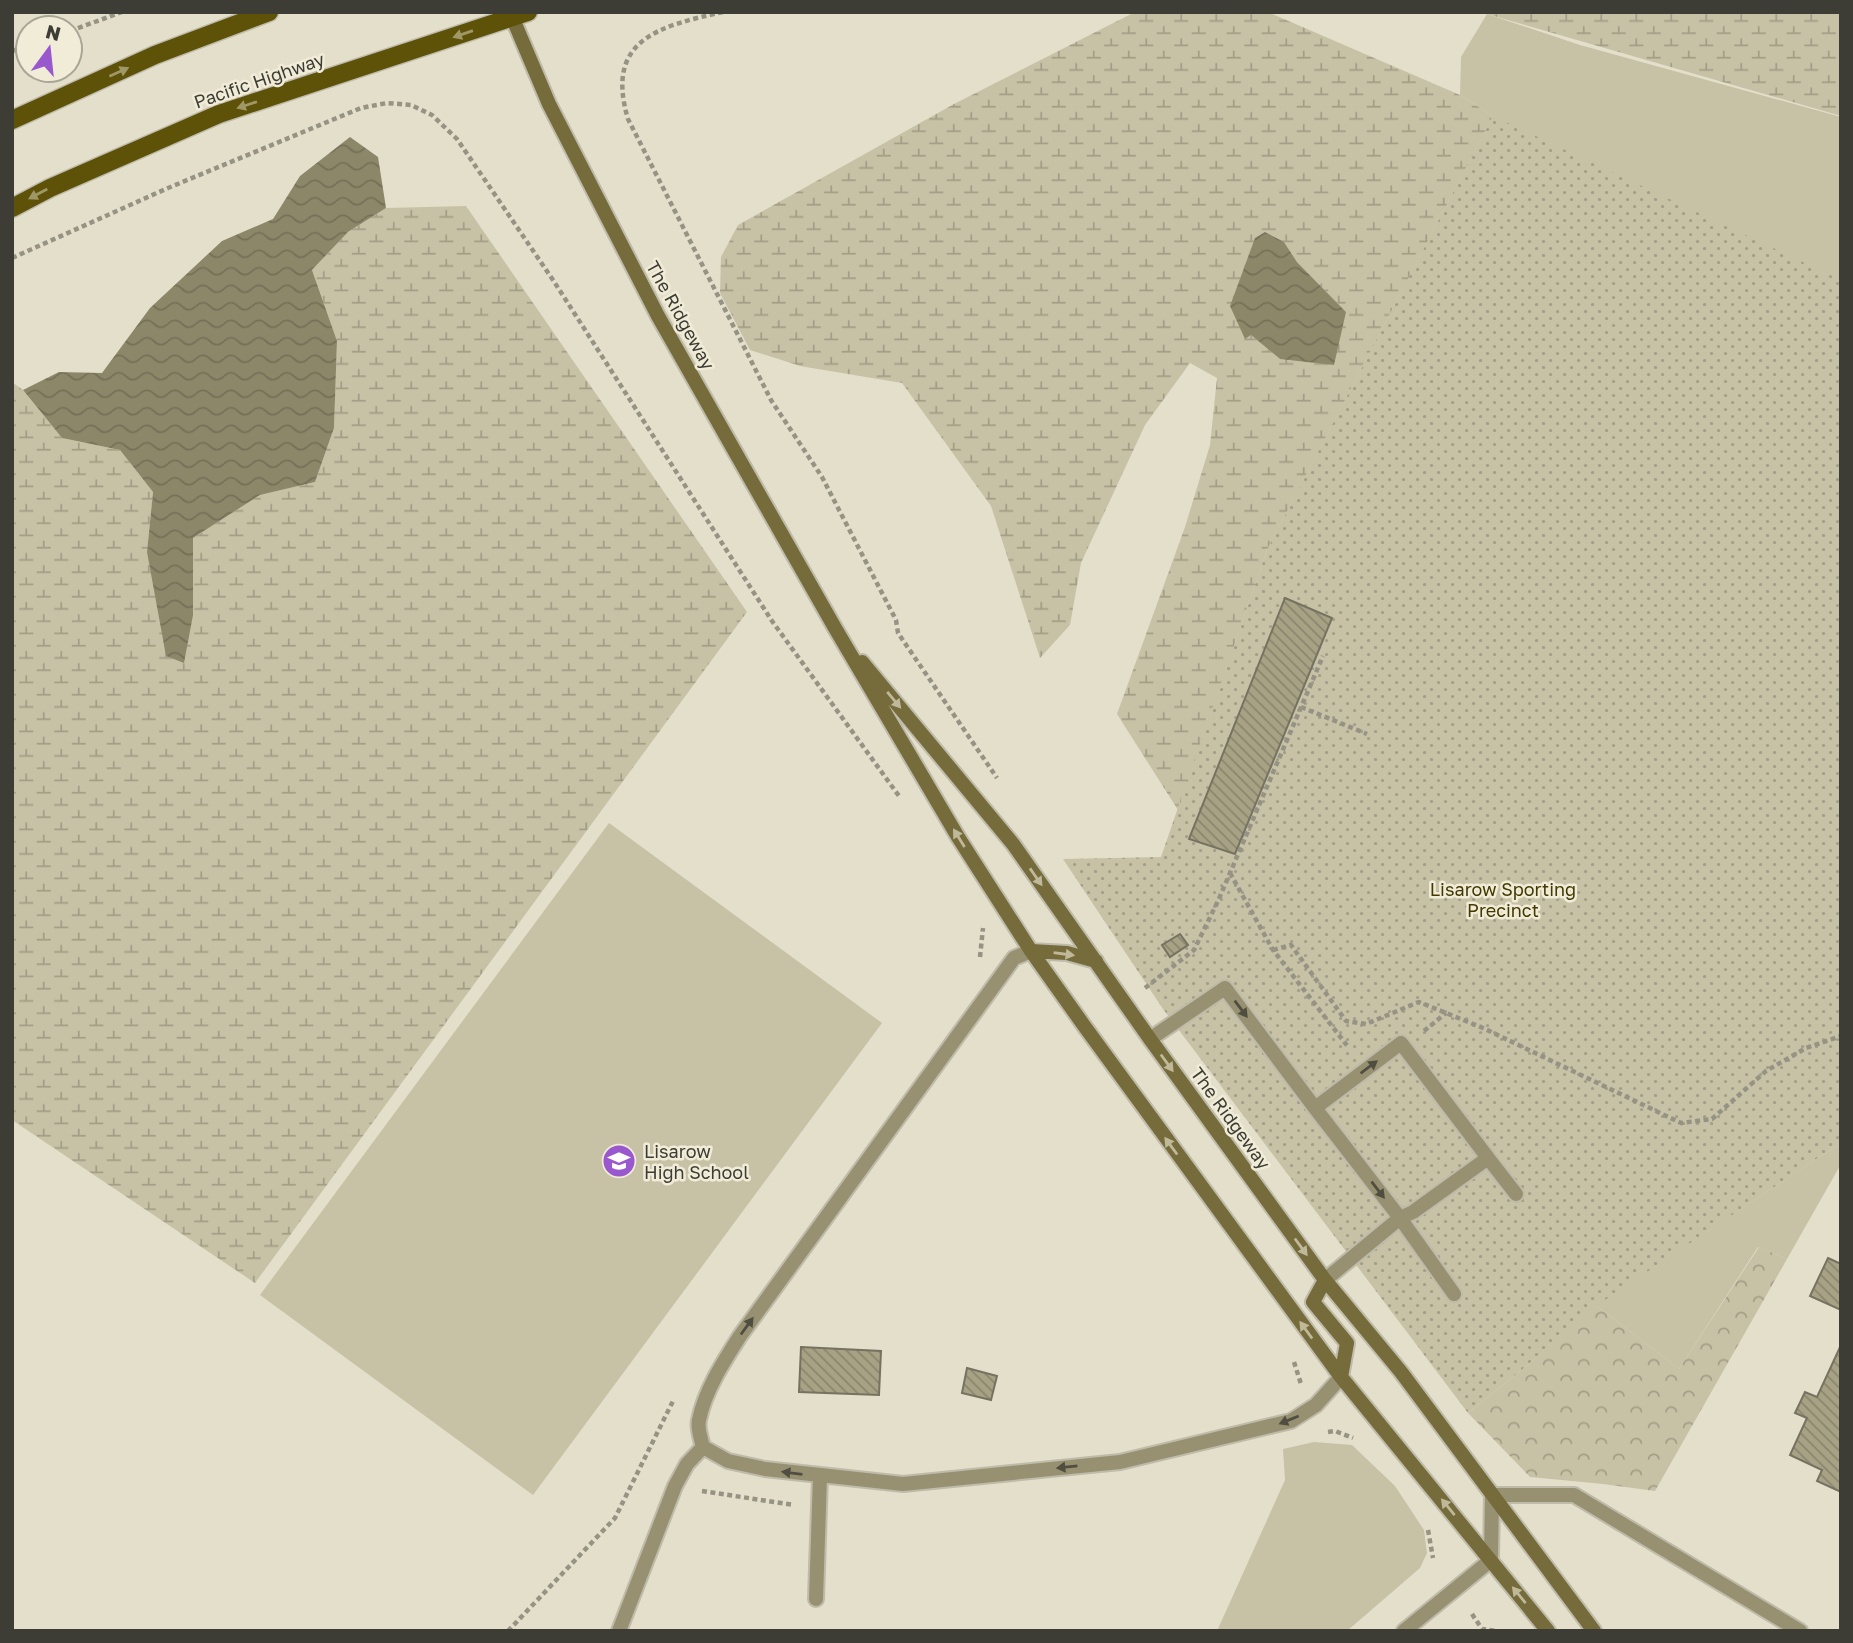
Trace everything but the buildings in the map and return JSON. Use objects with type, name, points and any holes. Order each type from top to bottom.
[{"type":"main road","points":[[12,120],[155,55],[270,12]]},
{"type":"main road","name":"Pacific Highway","points":[[12,208],[50,188],[219,114],[516,14]]},
{"type":"street","name":"The Ridgeway","points":[[516,14],[549,104],[658,316],[835,628],[958,837],[1031,951],[1340,1377],[1548,1631]]},
{"type":"street","name":"The Ridgeway","points":[[835,628],[1013,844],[1325,1280],[1401,1373],[1594,1631]]},
{"type":"street","points":[[1096,961],[1067,953],[1031,951],[1014,958],[722,1364],[699,1421],[703,1447],[728,1461],[765,1469],[908,1483],[1120,1462],[1291,1421],[1316,1405],[1340,1377],[1347,1343],[1313,1302],[1325,1280],[1400,1218],[1413,1212],[1488,1158]]},
{"type":"street","points":[[1150,1039],[1225,988],[1400,1218],[1454,1294]]},
{"type":"street","points":[[1315,1108],[1401,1043],[1516,1194]]},
{"type":"street","points":[[619,1631],[675,1486],[687,1464],[703,1447]]},
{"type":"street","points":[[816,1599],[820,1476]]},
{"type":"street","points":[[1404,1631],[1491,1560],[1492,1495],[1574,1495],[1800,1631]]},
{"type":"path","points":[[84,26],[121,12]]},
{"type":"path","points":[[723,12],[674,26],[651,35],[635,46],[621,78],[622,99],[628,119],[771,400],[822,477],[897,620],[898,632],[1004,788]]},
{"type":"path","points":[[12,258],[168,188],[361,108],[387,103],[411,105],[432,115],[457,139],[554,280],[772,621],[902,801]]},
{"type":"path","points":[[1142,990],[1195,950],[1323,656]]},
{"type":"path","points":[[1301,708],[1367,734]]},
{"type":"path","points":[[1230,872],[1273,950],[1351,1051]]},
{"type":"path","points":[[979,966],[983,927]]},
{"type":"path","points":[[1273,950],[1291,945],[1346,1021],[1366,1024],[1419,1002],[1483,1028],[1681,1123],[1712,1119],[1766,1070],[1806,1048],[1841,1036]]},
{"type":"path","points":[[508,1631],[615,1518],[676,1394]]},
{"type":"path","points":[[1472,1614],[1482,1629],[1496,1631]]},
{"type":"green space","points":[[1135,12],[1270,13],[1460,95],[1493,116],[1267,550],[1178,810],[1117,714],[1185,527],[1210,445],[1217,378],[1190,363],[1145,425],[1081,563],[1070,625],[1040,658],[991,506],[902,383],[800,366],[750,350],[720,293],[721,257],[738,225],[954,104]],"holes":[[[1284,242],[1297,262],[1346,312],[1280,359],[1251,335]]]},
{"type":"green space","points":[[1841,12],[1841,116],[1487,14]]},
{"type":"green space","points":[[1487,14],[1580,45],[1841,117],[1841,330],[1267,550],[1493,116],[1460,95],[1461,57]]},
{"type":"green space","name":"Lisarow Sporting Precinct","points":[[1493,116],[1841,280],[1841,1144],[1578,1318],[1530,1363],[1468,1413],[1163,1009],[1063,859],[1161,857],[1267,550]]},
{"type":"green space","points":[[466,206],[747,612],[255,1283],[12,1120],[12,382],[23,390],[62,438],[120,450],[153,492],[147,552],[193,615],[193,538],[260,495],[315,482],[334,428],[337,341],[312,270],[348,232],[386,208]]},
{"type":"green space","points":[[609,823],[882,1023],[533,1495],[260,1295]]},
{"type":"green space","points":[[1841,1144],[1841,1164],[1787,1259],[1758,1247],[1679,1369],[1596,1305],[1822,1155]]},
{"type":"green space","points":[[1759,1247],[1787,1259],[1655,1491],[1530,1477],[1468,1413],[1530,1363],[1577,1318],[1596,1305],[1679,1369]]},
{"type":"green space","points":[[1314,1442],[1352,1445],[1395,1486],[1424,1530],[1427,1553],[1420,1568],[1347,1631],[1217,1631],[1285,1480],[1283,1449]]},
{"type":"water","points":[[350,137],[378,157],[386,208],[348,232],[312,270],[337,341],[334,428],[315,482],[260,495],[193,538],[193,615],[184,663],[166,656],[147,552],[153,492],[120,450],[62,438],[23,390],[59,372],[102,373],[150,308],[222,241],[273,219],[300,176]]},
{"type":"water","points":[[1265,232],[1284,242],[1297,262],[1346,312],[1334,365],[1280,359],[1251,335],[1245,339],[1230,306],[1255,238]]},
{"type":"place","name":"Lisarow High School","points":[[619,1161]]}]
